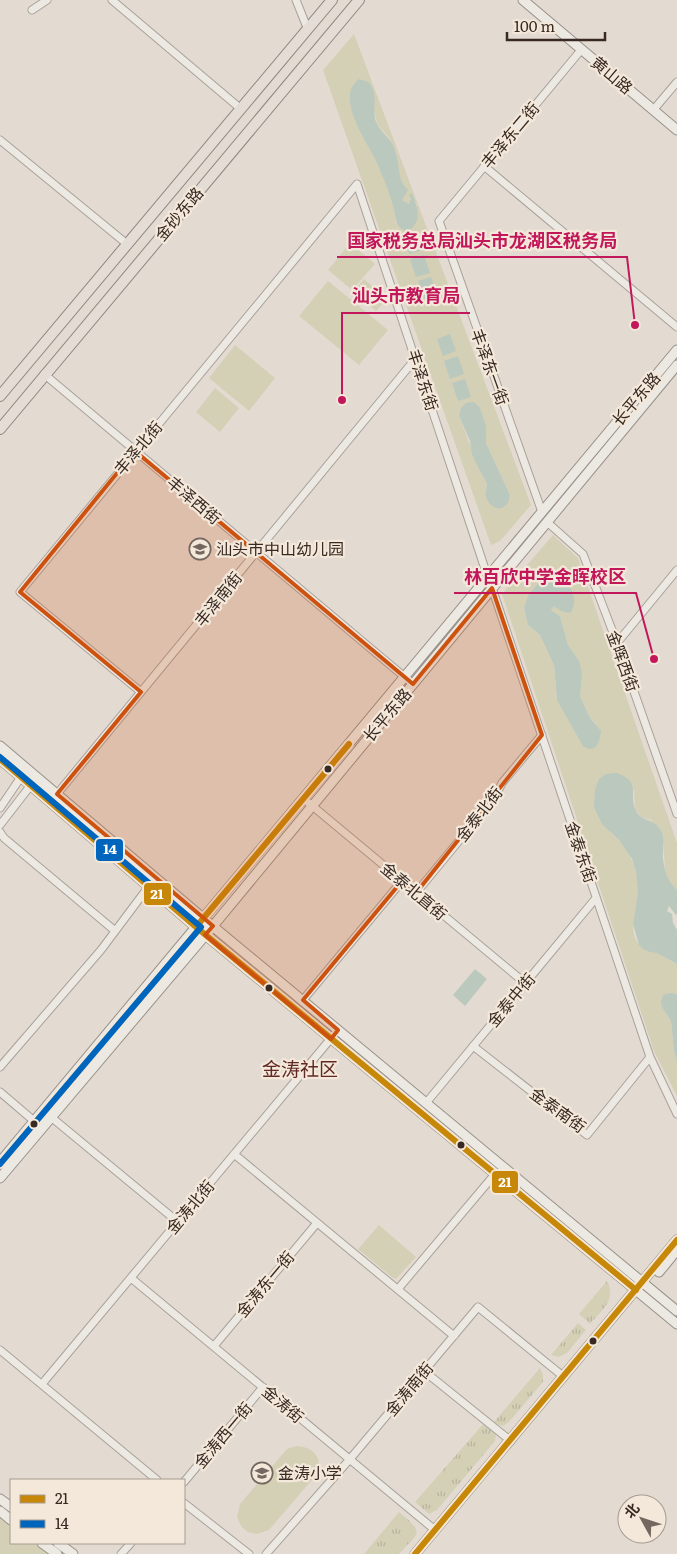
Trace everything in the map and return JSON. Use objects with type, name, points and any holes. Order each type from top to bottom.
[{"type":"main road","name":"金砂东路","points":[[0,396],[332,0]]},
{"type":"main road","name":"金砂东路","points":[[0,429],[44,374],[359,0]]},
{"type":"street","points":[[32,10],[47,0]]},
{"type":"street","points":[[112,0],[241,109]]},
{"type":"street","points":[[296,0],[308,30]]},
{"type":"street","name":"黄山路","points":[[524,0],[677,130]]},
{"type":"street","name":"黄山路","points":[[530,0],[677,126]]},
{"type":"street","name":"丰泽东二街","points":[[438,221],[582,50]]},
{"type":"street","points":[[655,108],[677,82]]},
{"type":"street","points":[[0,140],[127,244]]},
{"type":"street","points":[[484,166],[677,327]]},
{"type":"street","name":"丰泽东街","points":[[357,184],[488,578]]},
{"type":"street","name":"丰泽北街","points":[[141,692],[20,592],[357,184]]},
{"type":"street","name":"丰泽东一街","points":[[438,221],[542,512]]},
{"type":"street","name":"长平东路","points":[[0,1162],[677,350]]},
{"type":"street","name":"丰泽南街","points":[[57,794],[416,358]]},
{"type":"street","name":"长平东路","points":[[0,1178],[213,926],[677,365]]},
{"type":"street","name":"丰泽西街","points":[[44,374],[413,684]]},
{"type":"street","name":"金晖西街","points":[[547,522],[583,554],[677,814]]},
{"type":"street","points":[[617,644],[677,570]]},
{"type":"street","name":"金泰东街","points":[[492,588],[650,1057],[677,1114]]},
{"type":"street","name":"金泰北街","points":[[416,893],[496,798],[502,784],[542,735]]},
{"type":"street","points":[[0,746],[204,919],[677,1311]]},
{"type":"street","points":[[0,759],[196,927],[677,1324]]},
{"type":"street","points":[[0,808],[22,777]]},
{"type":"street","points":[[0,824],[31,785]]},
{"type":"street","points":[[671,797],[677,790]]},
{"type":"street","name":"金泰北直街","points":[[304,799],[525,983]]},
{"type":"street","points":[[0,832],[4,838],[114,930]]},
{"type":"street","points":[[302,1000],[402,881]]},
{"type":"street","points":[[0,1067],[101,950],[114,930],[149,886]]},
{"type":"street","name":"金泰中街","points":[[426,1103],[596,898]]},
{"type":"street","name":"金涛北街","points":[[42,1384],[338,1030]]},
{"type":"street","name":"金泰南街","points":[[473,1046],[587,1135],[650,1057]]},
{"type":"street","points":[[0,1092],[34,1121]]},
{"type":"street","points":[[51,1117],[178,1222]]},
{"type":"street","points":[[234,1154],[454,1336]]},
{"type":"street","points":[[398,1289],[495,1174]]},
{"type":"street","name":"金涛东一街","points":[[214,1346],[317,1223]]},
{"type":"street","points":[[645,1284],[677,1240]]},
{"type":"street","points":[[422,1554],[564,1377],[677,1250]]},
{"type":"street","name":"金涛街","points":[[131,1278],[438,1532]]},
{"type":"street","points":[[415,1554],[438,1532],[638,1292]]},
{"type":"street","name":"金涛南街","points":[[266,1554],[350,1459],[478,1307],[564,1377]]},
{"type":"street","points":[[0,1350],[156,1479]]},
{"type":"street","points":[[424,1371],[511,1441]]},
{"type":"street","name":"金涛西一街","points":[[185,1481],[263,1387]]},
{"type":"street","points":[[185,1503],[249,1554]]},
{"type":"street","points":[[0,1511],[10,1519]]},
{"type":"street","points":[[43,1544],[57,1554]]},
{"type":"street","points":[[59,1544],[73,1554]]},
{"type":"street","points":[[121,1554],[130,1544]]},
{"type":"highlighted area","points":[[135,451],[413,684],[492,588],[542,735],[416,893],[402,881],[303,1000],[338,1030],[331,1039],[205,935],[213,926],[57,794],[141,692],[20,592]]},
{"type":"green space","points":[[354,34],[531,505],[500,541],[491,545],[323,70]],"holes":[[[369,82],[374,92],[374,110],[377,124],[389,138],[397,154],[398,172],[404,186],[402,200],[409,204],[412,193],[417,206],[396,223],[387,185],[356,120],[350,100]],[[459,416],[486,426],[486,443],[510,495],[508,503],[504,507],[486,495],[487,484]]]},
{"type":"green space","points":[[350,243],[375,264],[352,290],[328,270]]},
{"type":"green space","points":[[364,279],[387,299],[376,311],[353,292]]},
{"type":"green space","points":[[328,281],[388,330],[359,365],[299,316]]},
{"type":"green space","points":[[235,345],[275,378],[249,411],[209,378]]},
{"type":"green space","points":[[215,388],[239,408],[220,432],[196,412]]},
{"type":"green space","points":[[553,535],[578,558],[677,843],[677,891],[669,881],[665,870],[663,839],[651,820],[641,817],[635,809],[634,789],[611,833],[628,852],[635,867],[638,900],[633,927],[636,939],[645,949],[661,954],[677,964],[677,994],[675,993],[667,1015],[671,1021],[677,1061],[677,1096],[654,1051],[502,594]],"holes":[[[574,599],[554,606],[551,610],[560,616],[568,645],[578,661],[580,696],[590,718],[597,725],[557,700],[554,665],[540,635],[528,625],[524,608]]]},
{"type":"green space","points":[[379,1225],[416,1257],[396,1279],[358,1249]]},
{"type":"green space","points":[[607,1281],[610,1288],[609,1299],[590,1324],[579,1314]]},
{"type":"green space","points":[[578,1323],[586,1330],[567,1353],[558,1357],[551,1355]]},
{"type":"green space","points":[[540,1368],[543,1382],[509,1422],[503,1426],[493,1423]]},
{"type":"green space","points":[[484,1423],[496,1434],[495,1441],[437,1510],[429,1514],[415,1502]]},
{"type":"green space","points":[[296,1446],[307,1448],[315,1454],[319,1462],[317,1474],[269,1530],[257,1534],[248,1532],[241,1526],[237,1517],[240,1504],[287,1449]]},
{"type":"green space","points":[[399,1512],[416,1529],[417,1533],[412,1541],[399,1554],[364,1554]]},
{"type":"green space","points":[[0,1515],[10,1523],[10,1544],[38,1544],[53,1554],[0,1554]]},
{"type":"shaded area","points":[[359,79],[369,82],[372,87],[377,124],[394,148],[400,177],[408,190],[402,200],[409,204],[411,198],[409,196],[412,193],[416,203],[418,214],[416,224],[407,231],[397,223],[384,179],[352,111],[350,98],[352,88]]},
{"type":"shaded area","points":[[416,232],[422,250],[409,254],[403,237]]},
{"type":"shaded area","points":[[424,255],[430,273],[416,277],[410,259]]},
{"type":"shaded area","points":[[431,277],[437,295],[424,299],[418,281]]},
{"type":"shaded area","points":[[450,334],[456,351],[443,356],[437,339]]},
{"type":"shaded area","points":[[458,356],[464,374],[450,379],[444,361]]},
{"type":"shaded area","points":[[465,379],[471,397],[458,401],[452,383]]},
{"type":"shaded area","points":[[474,402],[480,408],[486,426],[486,443],[510,495],[509,501],[502,508],[493,507],[487,499],[487,484],[472,454],[470,441],[459,416],[461,408],[466,403]]},
{"type":"shaded area","points":[[550,579],[566,583],[574,596],[574,605],[570,613],[561,611],[554,606],[551,610],[560,616],[568,645],[579,661],[582,673],[580,696],[590,718],[601,731],[598,743],[591,749],[583,746],[557,700],[554,665],[540,635],[528,625],[524,608],[529,594],[537,585]]},
{"type":"shaded area","points":[[617,773],[625,777],[632,784],[634,805],[638,814],[654,823],[662,832],[663,859],[667,877],[677,891],[677,914],[669,906],[667,911],[672,914],[673,923],[677,930],[677,964],[657,953],[643,949],[639,945],[633,924],[638,893],[636,872],[632,859],[619,840],[602,824],[594,807],[595,789],[599,779],[606,774]]},
{"type":"shaded area","points":[[475,969],[487,979],[465,1006],[453,995]]},
{"type":"shaded area","points":[[677,994],[677,1061],[671,1021],[661,1002],[663,995]]},
{"type":"transit line","name":"21","points":[[196,927],[349,744]]},
{"type":"transit line","name":"14","points":[[0,757],[201,927],[0,1164]]},
{"type":"transit line","name":"21","points":[[0,759],[196,927],[636,1290]]},
{"type":"transit line","name":"21","points":[[415,1554],[677,1240]]},
{"type":"place","name":"国家税务总局汕头市龙湖区税务局","points":[[635,325]]},
{"type":"place","name":"汕头市教育局","points":[[342,400]]},
{"type":"place","name":"汕头市中山幼儿园","points":[[200,549]]},
{"type":"place","name":"林百欣中学金晖校区","points":[[654,659]]},
{"type":"place","name":"金涛小学","points":[[262,1473]]},
{"type":"district","name":"金涛社区","points":[[300,1069]]}]
